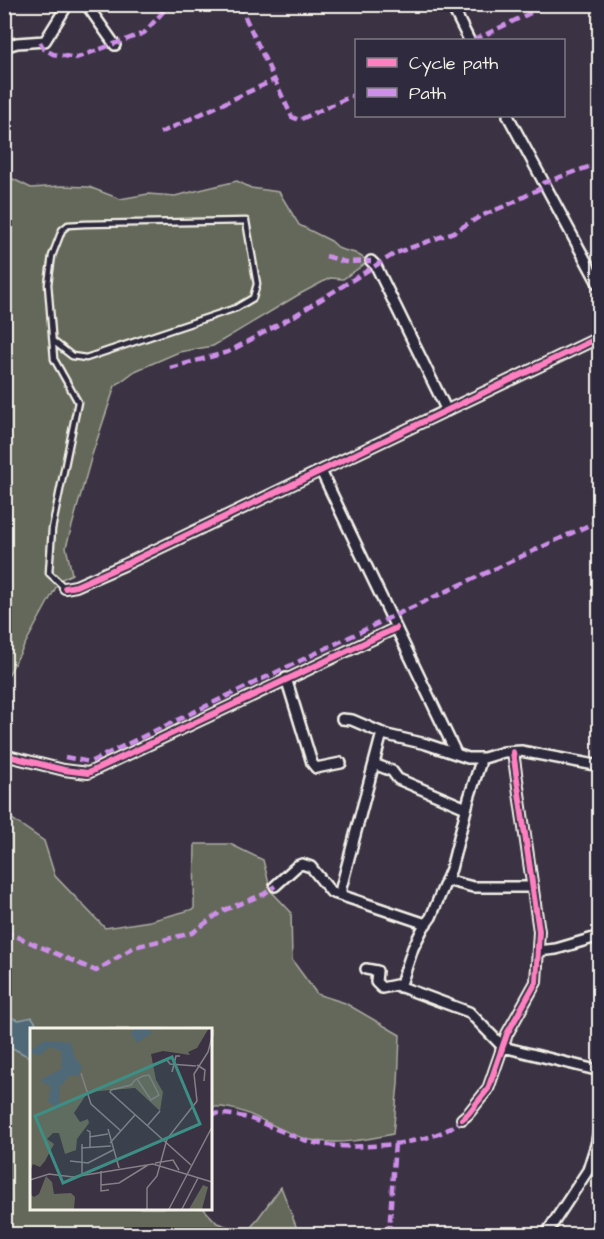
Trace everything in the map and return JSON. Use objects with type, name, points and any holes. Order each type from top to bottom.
[{"type":"street","points":[[4,47],[17,43],[45,41],[68,4]]},
{"type":"street","points":[[86,4],[115,45]]},
{"type":"street","points":[[451,4],[469,39]]},
{"type":"street","points":[[509,117],[600,287]]},
{"type":"street","points":[[371,261],[376,266],[447,411]]},
{"type":"street","points":[[65,588],[76,586],[124,565],[600,337]]},
{"type":"street","points":[[321,471],[456,753]]},
{"type":"street","points":[[4,754],[64,770],[88,773],[286,678],[393,623]]},
{"type":"street","points":[[286,678],[312,763],[316,768],[341,763]]},
{"type":"street","points":[[342,719],[352,720],[382,733],[468,758],[520,751],[600,766]]},
{"type":"street","points":[[341,895],[382,733]]},
{"type":"street","points":[[462,1119],[481,1100],[488,1089],[507,1034],[536,982],[539,931],[513,752]]},
{"type":"street","points":[[400,987],[413,948],[431,917],[451,869],[480,764],[479,758]]},
{"type":"street","points":[[374,764],[392,771],[398,778],[466,808]]},
{"type":"street","points":[[275,886],[302,864],[310,867],[331,892],[426,924]]},
{"type":"street","points":[[446,880],[473,887],[533,887]]},
{"type":"street","points":[[538,951],[556,949],[600,936]]},
{"type":"street","points":[[366,969],[377,971],[376,982],[382,988],[400,987],[469,1012],[503,1047],[600,1071]]},
{"type":"street","points":[[546,1234],[588,1170],[600,1125]]},
{"type":"lane","points":[[53,341],[72,356],[86,357],[236,308],[253,298],[257,284],[246,220],[69,225],[62,230],[55,246],[48,284],[54,359],[78,402],[52,529],[50,573],[65,588]]},
{"type":"green space","points":[[5,175],[31,188],[89,187],[120,199],[148,194],[175,196],[237,181],[251,188],[279,192],[299,225],[331,241],[340,249],[355,253],[369,261],[343,279],[330,278],[298,295],[213,346],[179,352],[135,371],[115,386],[92,455],[66,547],[72,574],[60,580],[5,681]]},
{"type":"green space","points":[[5,758],[7,759],[8,816],[44,841],[55,876],[105,928],[150,921],[194,909],[195,844],[230,844],[263,860],[271,891],[291,912],[292,960],[317,994],[345,1003],[400,1035],[393,1134],[362,1140],[331,1142],[310,1140],[248,1114],[223,1107],[212,1107],[212,1028],[30,1028],[30,1209],[204,1209],[217,1223],[247,1233],[281,1187],[299,1234],[5,1234]]},
{"type":"water","points":[[5,1016],[19,1020],[32,1017],[39,1028],[30,1028],[29,1057],[5,1044]]},
{"type":"marked path","points":[[40,42],[44,49],[53,54],[76,58],[144,33],[170,4]]},
{"type":"marked path","points":[[239,4],[292,117],[299,120],[355,94]]},
{"type":"marked path","points":[[476,39],[549,4]]},
{"type":"marked path","points":[[160,133],[274,80]]},
{"type":"marked path","points":[[170,368],[228,352],[294,316],[396,253],[454,232],[481,216],[539,189],[543,183],[600,163]]},
{"type":"marked path","points":[[326,256],[345,262],[371,261]]},
{"type":"marked path","points":[[65,757],[90,762],[391,617],[600,520]]},
{"type":"marked path","points":[[4,931],[96,971],[134,947],[192,933],[222,911],[264,894],[275,886]]},
{"type":"marked path","points":[[212,1113],[246,1118],[311,1142],[342,1146],[380,1145],[417,1140],[447,1130],[462,1119]]},
{"type":"marked path","points":[[389,1234],[395,1142]]},
{"type":"marked path","points":[[596,1145],[600,1146]]},
{"type":"cycle path","points":[[65,588],[76,586],[124,565],[600,337]]},
{"type":"cycle path","points":[[4,755],[64,770],[88,773],[396,628]]},
{"type":"cycle path","points":[[462,1119],[488,1089],[507,1034],[536,982],[539,931],[513,752]]}]
